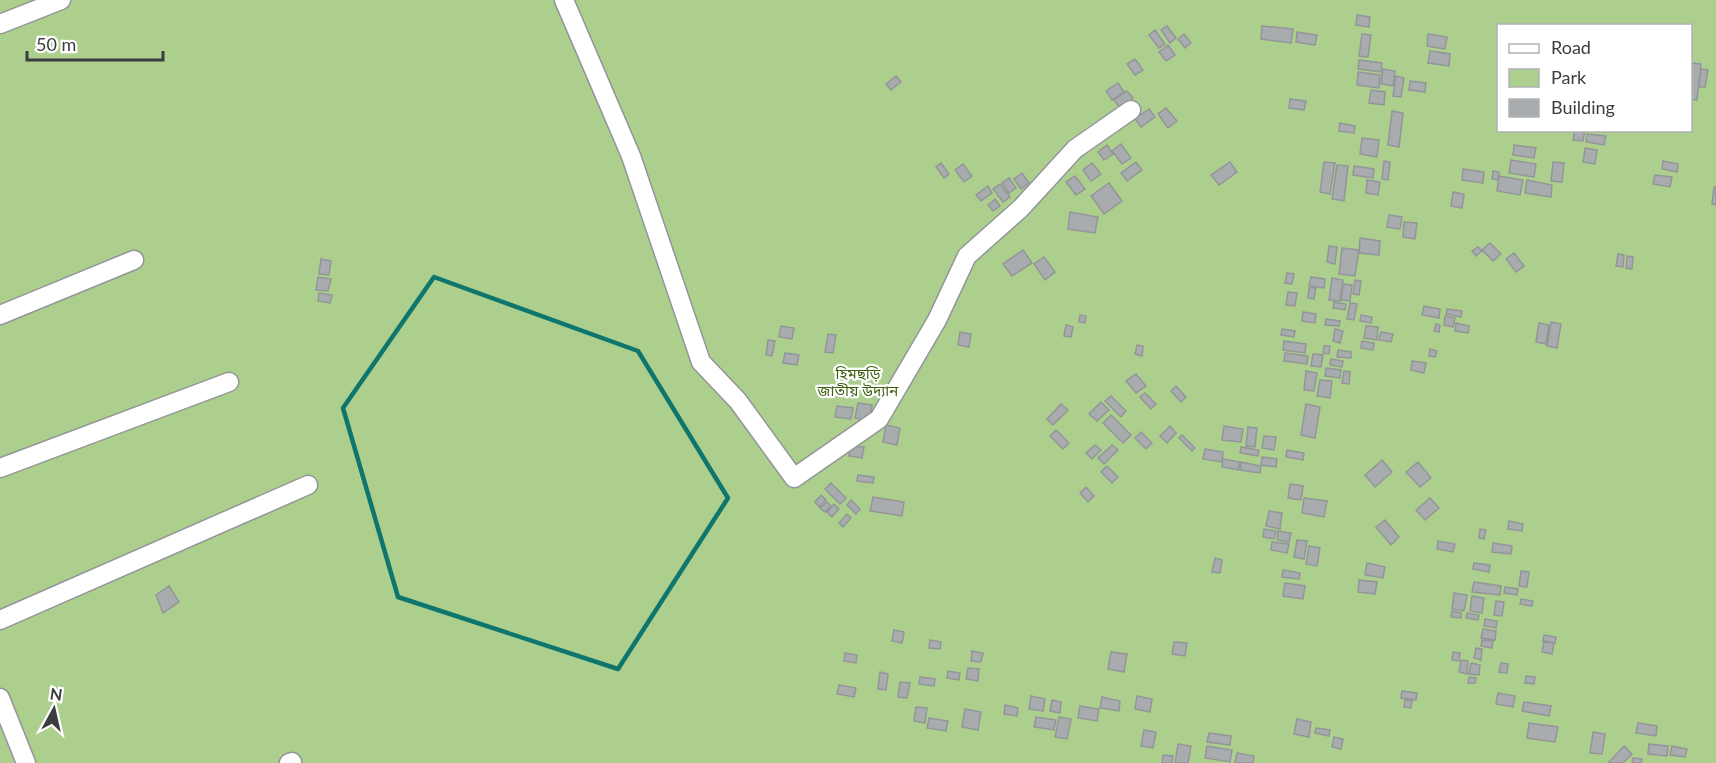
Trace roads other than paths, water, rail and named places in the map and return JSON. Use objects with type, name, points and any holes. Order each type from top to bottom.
[{"type":"street","points":[[0,24],[61,0]]},
{"type":"street","points":[[564,0],[631,156],[701,362],[738,401],[794,478],[879,419],[936,320],[967,256],[1021,208],[1075,148],[1131,110]]},
{"type":"street","points":[[0,315],[134,260]]},
{"type":"street","points":[[0,468],[229,382]]},
{"type":"street","points":[[0,620],[308,485]]},
{"type":"street","points":[[0,700],[26,763]]},
{"type":"park label","name":"হিমছড়ি জাতীয় উদ্যান","points":[[858,382]]}]
